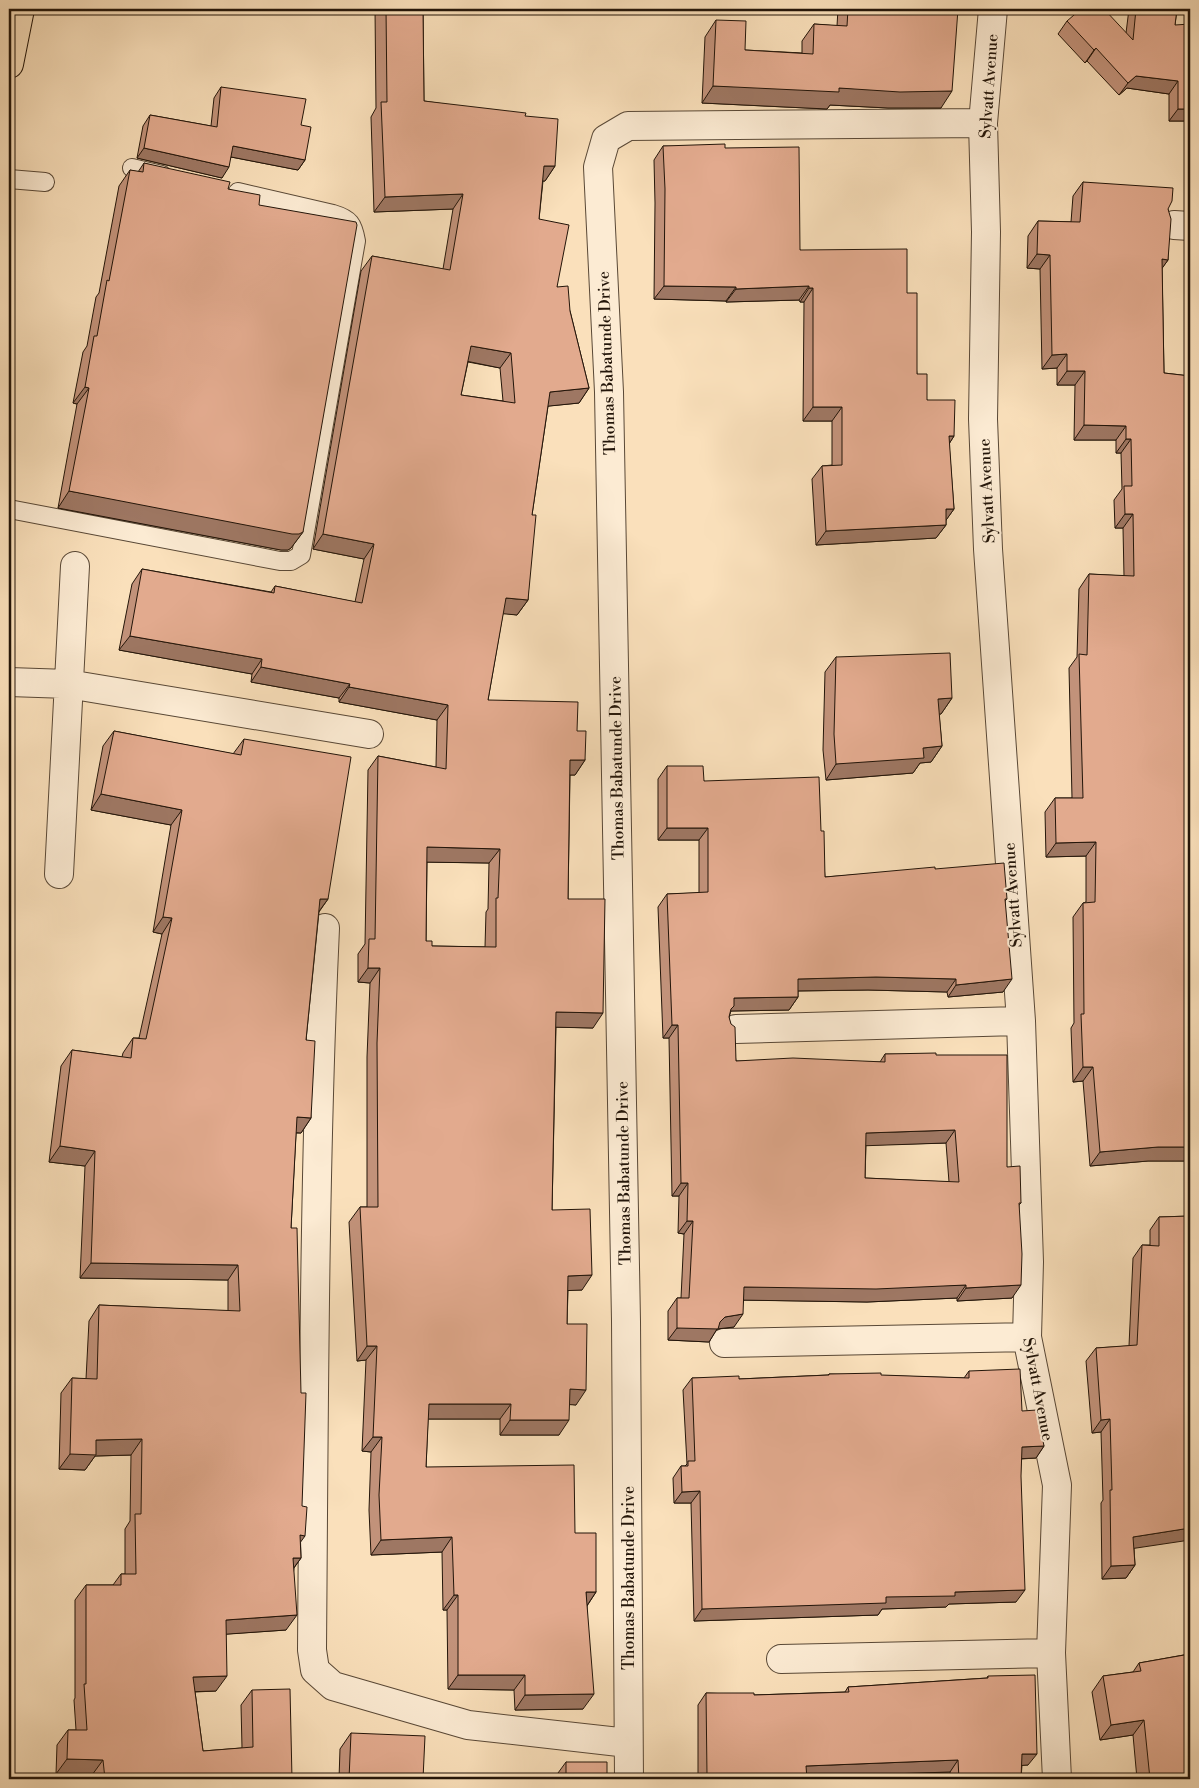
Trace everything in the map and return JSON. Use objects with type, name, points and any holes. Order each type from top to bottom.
[{"type":"main road","points":[[9,64],[20,9]]},
{"type":"street","name":"Sylvatt Avenue","points":[[993,9],[983,123],[986,232],[983,419],[988,549],[1021,1021],[1029,1262],[1027,1337],[1058,1485],[1051,1653],[1057,1779]]},
{"type":"street","name":"Thomas Babatunde Drive","points":[[629,1779],[626,1312],[609,392],[598,167],[606,139],[628,126],[983,123]]},
{"type":"street","points":[[59,874],[75,566]]},
{"type":"street","points":[[9,682],[68,684],[369,734]]},
{"type":"street","points":[[325,928],[320,1047],[314,1364],[312,1650],[316,1670],[333,1686],[468,1725],[628,1743]]},
{"type":"street","points":[[736,1029],[1021,1021]]},
{"type":"street","points":[[724,1343],[1027,1337]]},
{"type":"street","points":[[781,1659],[1051,1653]]},
{"type":"lane","points":[[132,168],[180,179]]},
{"type":"lane","points":[[9,180],[45,182]]},
{"type":"lane","points":[[9,509],[280,561],[291,561],[302,555],[356,241],[354,227],[345,217],[218,188]]},
{"type":"building","points":[[386,9],[423,9],[424,101],[526,113],[525,116],[558,119],[555,166],[544,166],[539,219],[569,225],[557,287],[568,286],[570,311],[589,388],[550,392],[532,515],[536,515],[528,600],[506,598],[488,700],[578,702],[577,731],[586,731],[585,760],[570,760],[568,899],[605,899],[603,1013],[556,1012],[552,1210],[590,1209],[592,1275],[568,1276],[567,1324],[587,1324],[586,1390],[570,1389],[569,1420],[510,1420],[511,1404],[429,1404],[426,1467],[574,1465],[575,1533],[596,1533],[596,1592],[586,1592],[594,1694],[525,1695],[525,1675],[458,1675],[458,1595],[454,1595],[452,1537],[381,1540],[379,1495],[382,1437],[373,1437],[377,1346],[367,1346],[360,1207],[378,1207],[377,1043],[380,968],[368,968],[369,939],[375,939],[378,756],[446,769],[448,705],[349,687],[350,684],[261,667],[262,659],[130,636],[142,569],[274,593],[275,586],[362,603],[374,544],[323,534],[372,256],[450,270],[463,194],[385,197],[381,102],[387,102]],"holes":[[[471,346],[511,353],[515,403],[461,395]],[[427,847],[500,849],[498,898],[496,898],[496,947],[432,946],[432,941],[426,941]]]},
{"type":"building","points":[[848,9],[958,9],[952,91],[900,92],[839,88],[839,92],[713,86],[716,20],[746,21],[745,50],[813,54],[814,24],[847,26]]},
{"type":"building","points":[[1081,9],[1104,9],[1133,40],[1136,9],[1177,9],[1175,25],[1190,24],[1190,109],[1178,109],[1178,81],[1136,76],[1128,83],[1096,48],[1094,50],[1067,21]]},
{"type":"building","points":[[221,87],[306,99],[301,125],[311,127],[305,160],[233,146],[229,167],[144,148],[150,115],[217,127]]},
{"type":"building","points":[[725,144],[725,148],[799,147],[800,250],[907,249],[907,293],[917,293],[917,374],[927,374],[927,400],[955,400],[954,436],[949,436],[954,509],[946,509],[946,525],[826,531],[822,466],[842,465],[842,407],[813,407],[813,288],[809,288],[809,286],[736,289],[736,287],[664,286],[665,189],[663,146]]},
{"type":"building","points":[[144,163],[230,182],[228,189],[260,195],[259,205],[356,222],[303,532],[299,534],[69,491],[89,388],[85,387],[94,336],[97,336],[107,280],[109,281],[130,170],[143,172]]},
{"type":"building","points":[[1083,182],[1173,188],[1172,201],[1168,209],[1171,219],[1168,260],[1162,259],[1164,373],[1190,376],[1190,1147],[1158,1147],[1100,1152],[1093,1067],[1083,1067],[1081,1014],[1084,1014],[1083,903],[1095,902],[1096,842],[1056,843],[1055,798],[1083,798],[1079,654],[1087,655],[1089,574],[1134,576],[1133,514],[1125,514],[1124,486],[1132,486],[1131,439],[1126,439],[1126,426],[1084,425],[1085,371],[1067,371],[1067,354],[1052,355],[1050,255],[1037,254],[1038,221],[1080,222]]},
{"type":"building","points":[[950,653],[952,698],[938,699],[942,746],[923,748],[924,758],[836,764],[834,734],[836,657]]},
{"type":"building","points":[[114,731],[241,755],[244,739],[351,757],[328,899],[320,899],[306,1040],[315,1041],[311,1118],[297,1117],[291,1228],[297,1228],[301,1393],[306,1393],[302,1506],[307,1507],[305,1536],[300,1535],[301,1558],[293,1558],[297,1615],[226,1620],[227,1676],[193,1677],[203,1751],[253,1747],[252,1690],[290,1689],[292,1779],[105,1779],[103,1760],[67,1759],[68,1730],[87,1730],[84,1684],[86,1684],[86,1585],[121,1585],[121,1574],[136,1574],[135,1514],[141,1514],[142,1439],[96,1440],[96,1455],[70,1454],[72,1378],[97,1379],[99,1305],[240,1311],[238,1265],[91,1263],[95,1151],[60,1146],[72,1050],[131,1058],[133,1038],[146,1039],[172,918],[163,917],[182,810],[101,794]]},
{"type":"building","points":[[667,766],[703,766],[704,781],[819,777],[821,831],[824,831],[825,877],[1004,863],[1012,979],[956,985],[956,979],[876,977],[798,979],[798,997],[734,998],[734,1006],[729,1017],[731,1024],[735,1027],[736,1061],[793,1058],[885,1062],[885,1054],[1007,1055],[1007,1167],[1020,1166],[1021,1285],[966,1288],[966,1285],[876,1289],[744,1287],[743,1314],[725,1317],[720,1322],[718,1329],[677,1328],[677,1298],[689,1298],[693,1221],[687,1221],[688,1183],[681,1183],[678,1025],[672,1025],[667,894],[708,892],[708,828],[667,828]],"holes":[[[955,1130],[959,1182],[865,1178],[866,1133]]]},
{"type":"building","points":[[1190,1216],[1190,1528],[1133,1537],[1135,1565],[1111,1566],[1110,1490],[1112,1490],[1110,1419],[1101,1420],[1096,1348],[1137,1345],[1142,1245],[1159,1246],[1159,1217]]},
{"type":"building","points":[[1020,1369],[1022,1411],[1037,1410],[1044,1446],[1022,1447],[1021,1476],[1025,1590],[955,1592],[955,1596],[886,1597],[886,1603],[702,1609],[700,1491],[682,1492],[681,1466],[688,1466],[688,1461],[695,1461],[692,1378],[739,1376],[739,1379],[881,1373],[881,1375],[969,1378],[969,1371]]},
{"type":"building","points":[[1190,1654],[1190,1779],[1150,1779],[1144,1720],[1111,1725],[1103,1676],[1141,1671],[1139,1663]]},
{"type":"building","points":[[1035,1675],[1037,1754],[1022,1754],[1021,1779],[959,1779],[958,1760],[806,1766],[807,1779],[684,1779],[684,1774],[707,1775],[706,1693],[754,1693],[754,1695],[849,1692],[848,1687],[988,1678],[988,1676]]},
{"type":"building","points":[[351,1733],[425,1736],[423,1779],[349,1779]]},
{"type":"building","points":[[566,1762],[607,1762],[607,1779],[566,1779]]},
{"type":"building","points":[[492,1778],[492,1779],[459,1779]]}]
